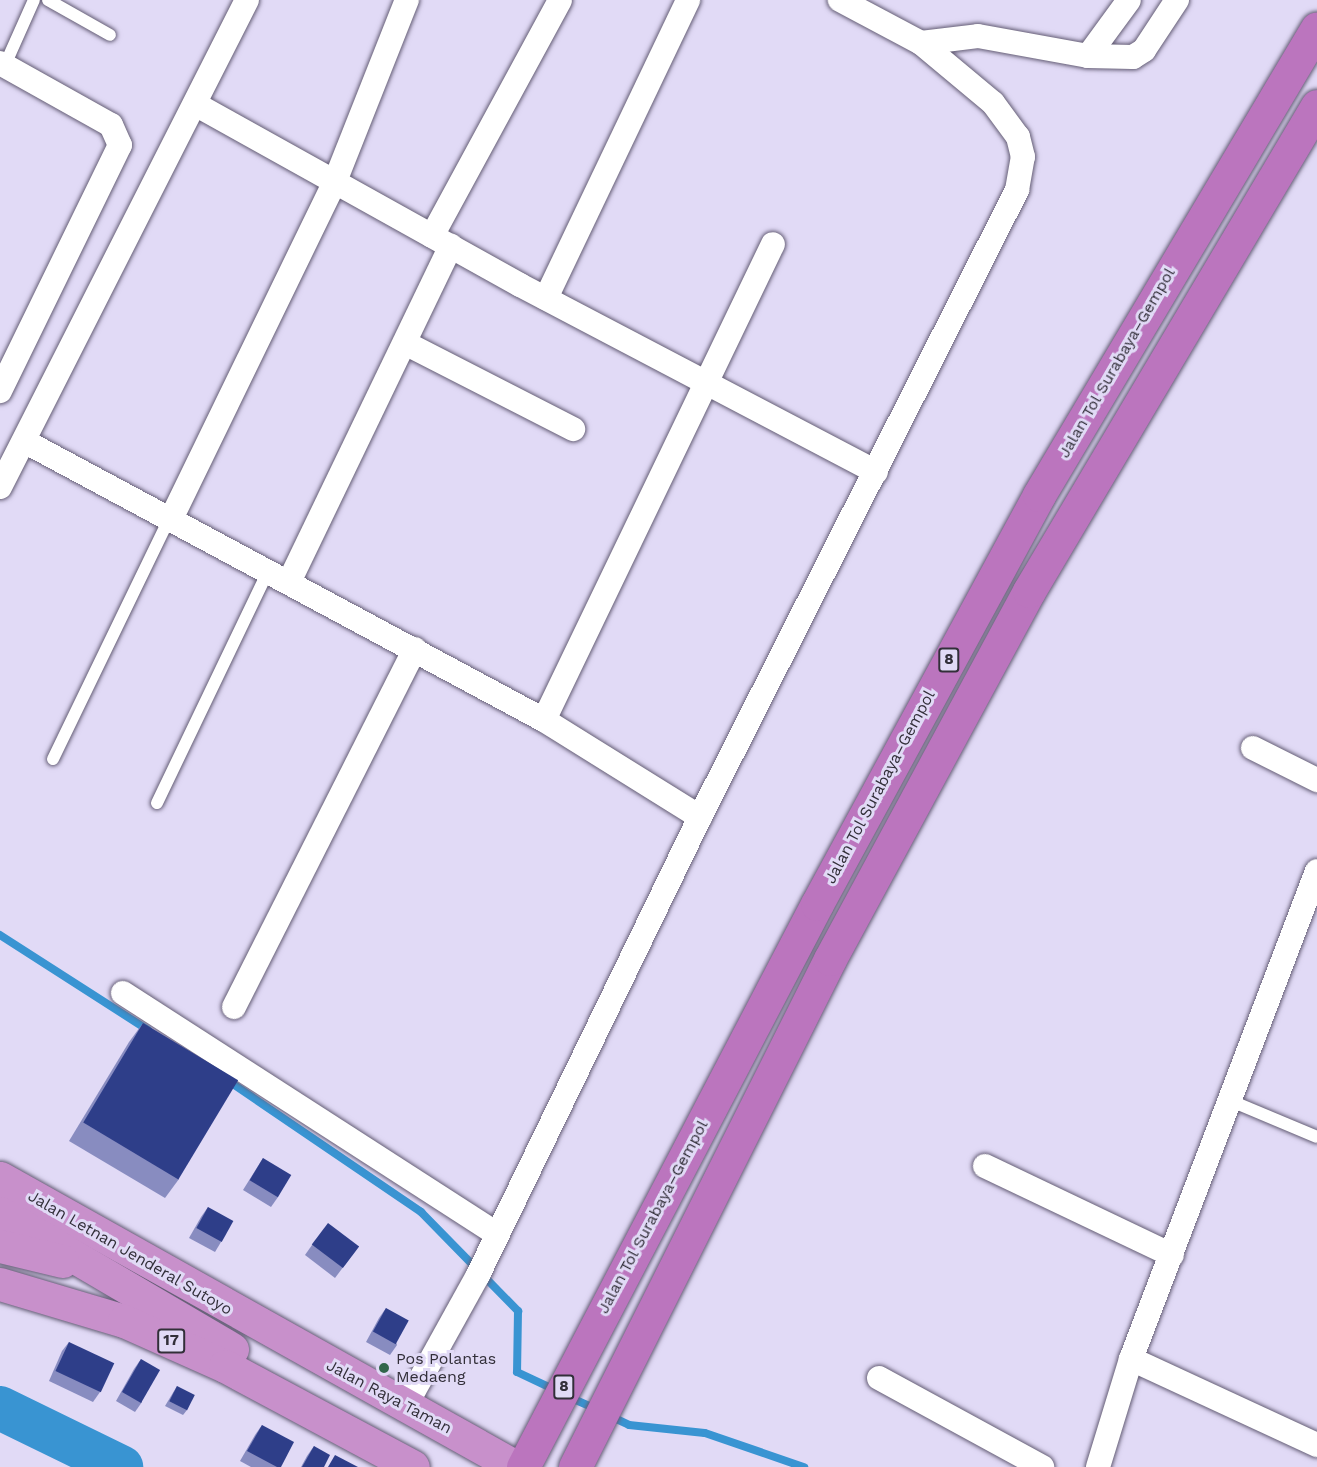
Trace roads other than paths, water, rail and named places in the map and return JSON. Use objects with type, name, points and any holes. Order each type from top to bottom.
[{"type":"highway","name":"Jalan Tol Surabaya–Gempol","points":[[523,1467],[1039,495],[1317,28]]},
{"type":"highway","name":"8","points":[[575,1467],[830,959],[1029,591],[1317,106]]},
{"type":"highway","name":"Jalan Letnan Jenderal Sutoyo","points":[[0,1178],[260,1327]]},
{"type":"highway","name":"Jalan Letnan Jenderal Sutoyo","points":[[0,1213],[301,1390],[332,1422]]},
{"type":"highway","points":[[0,1246],[105,1273],[260,1327]]},
{"type":"highway","name":"17","points":[[0,1284],[124,1320],[332,1422],[413,1467]]},
{"type":"highway","name":"Jalan Raya Taman","points":[[260,1327],[516,1467]]},
{"type":"street","points":[[0,487],[247,0]]},
{"type":"street","points":[[171,516],[334,184],[408,0]]},
{"type":"street","points":[[280,574],[405,343],[442,241],[560,0]]},
{"type":"street","points":[[546,298],[688,0]]},
{"type":"street","points":[[406,1405],[478,1275],[699,817],[1009,207],[1022,163],[1018,137],[993,103],[921,43],[840,0]]},
{"type":"street","points":[[1088,56],[1129,0]]},
{"type":"street","points":[[921,43],[978,36],[1088,56],[1133,57],[1144,50],[1177,0]]},
{"type":"street","points":[[0,391],[120,145],[111,125],[2,68]]},
{"type":"street","points":[[195,104],[334,184],[876,472]]},
{"type":"street","points":[[544,720],[704,382],[773,244]]},
{"type":"street","points":[[405,343],[573,429]]},
{"type":"street","points":[[24,441],[280,574],[544,720],[699,817]]},
{"type":"street","points":[[234,1007],[416,649]]},
{"type":"street","points":[[1253,748],[1317,780]]},
{"type":"street","points":[[1098,1467],[1131,1359],[1317,871]]},
{"type":"street","points":[[123,993],[494,1242]]},
{"type":"street","points":[[985,1166],[1172,1255]]},
{"type":"street","points":[[1131,1359],[1317,1445]]},
{"type":"street","points":[[879,1378],[1042,1467]]},
{"type":"lane","points":[[2,68],[34,0]]},
{"type":"lane","points":[[48,0],[110,35]]},
{"type":"lane","points":[[53,759],[171,516]]},
{"type":"lane","points":[[158,803],[280,574]]},
{"type":"lane","points":[[1229,1100],[1317,1137]]},
{"type":"waterway","points":[[0,935],[148,1030]]},
{"type":"waterway","points":[[227,1080],[421,1212],[518,1311],[517,1372],[555,1390]]},
{"type":"waterway","points":[[569,1397],[596,1409]]},
{"type":"waterway","points":[[0,1408],[121,1467]]},
{"type":"waterway","points":[[610,1416],[629,1425],[705,1433],[804,1467]]},
{"type":"place","name":"Pos Polantas Medaeng","points":[[384,1368]]}]
